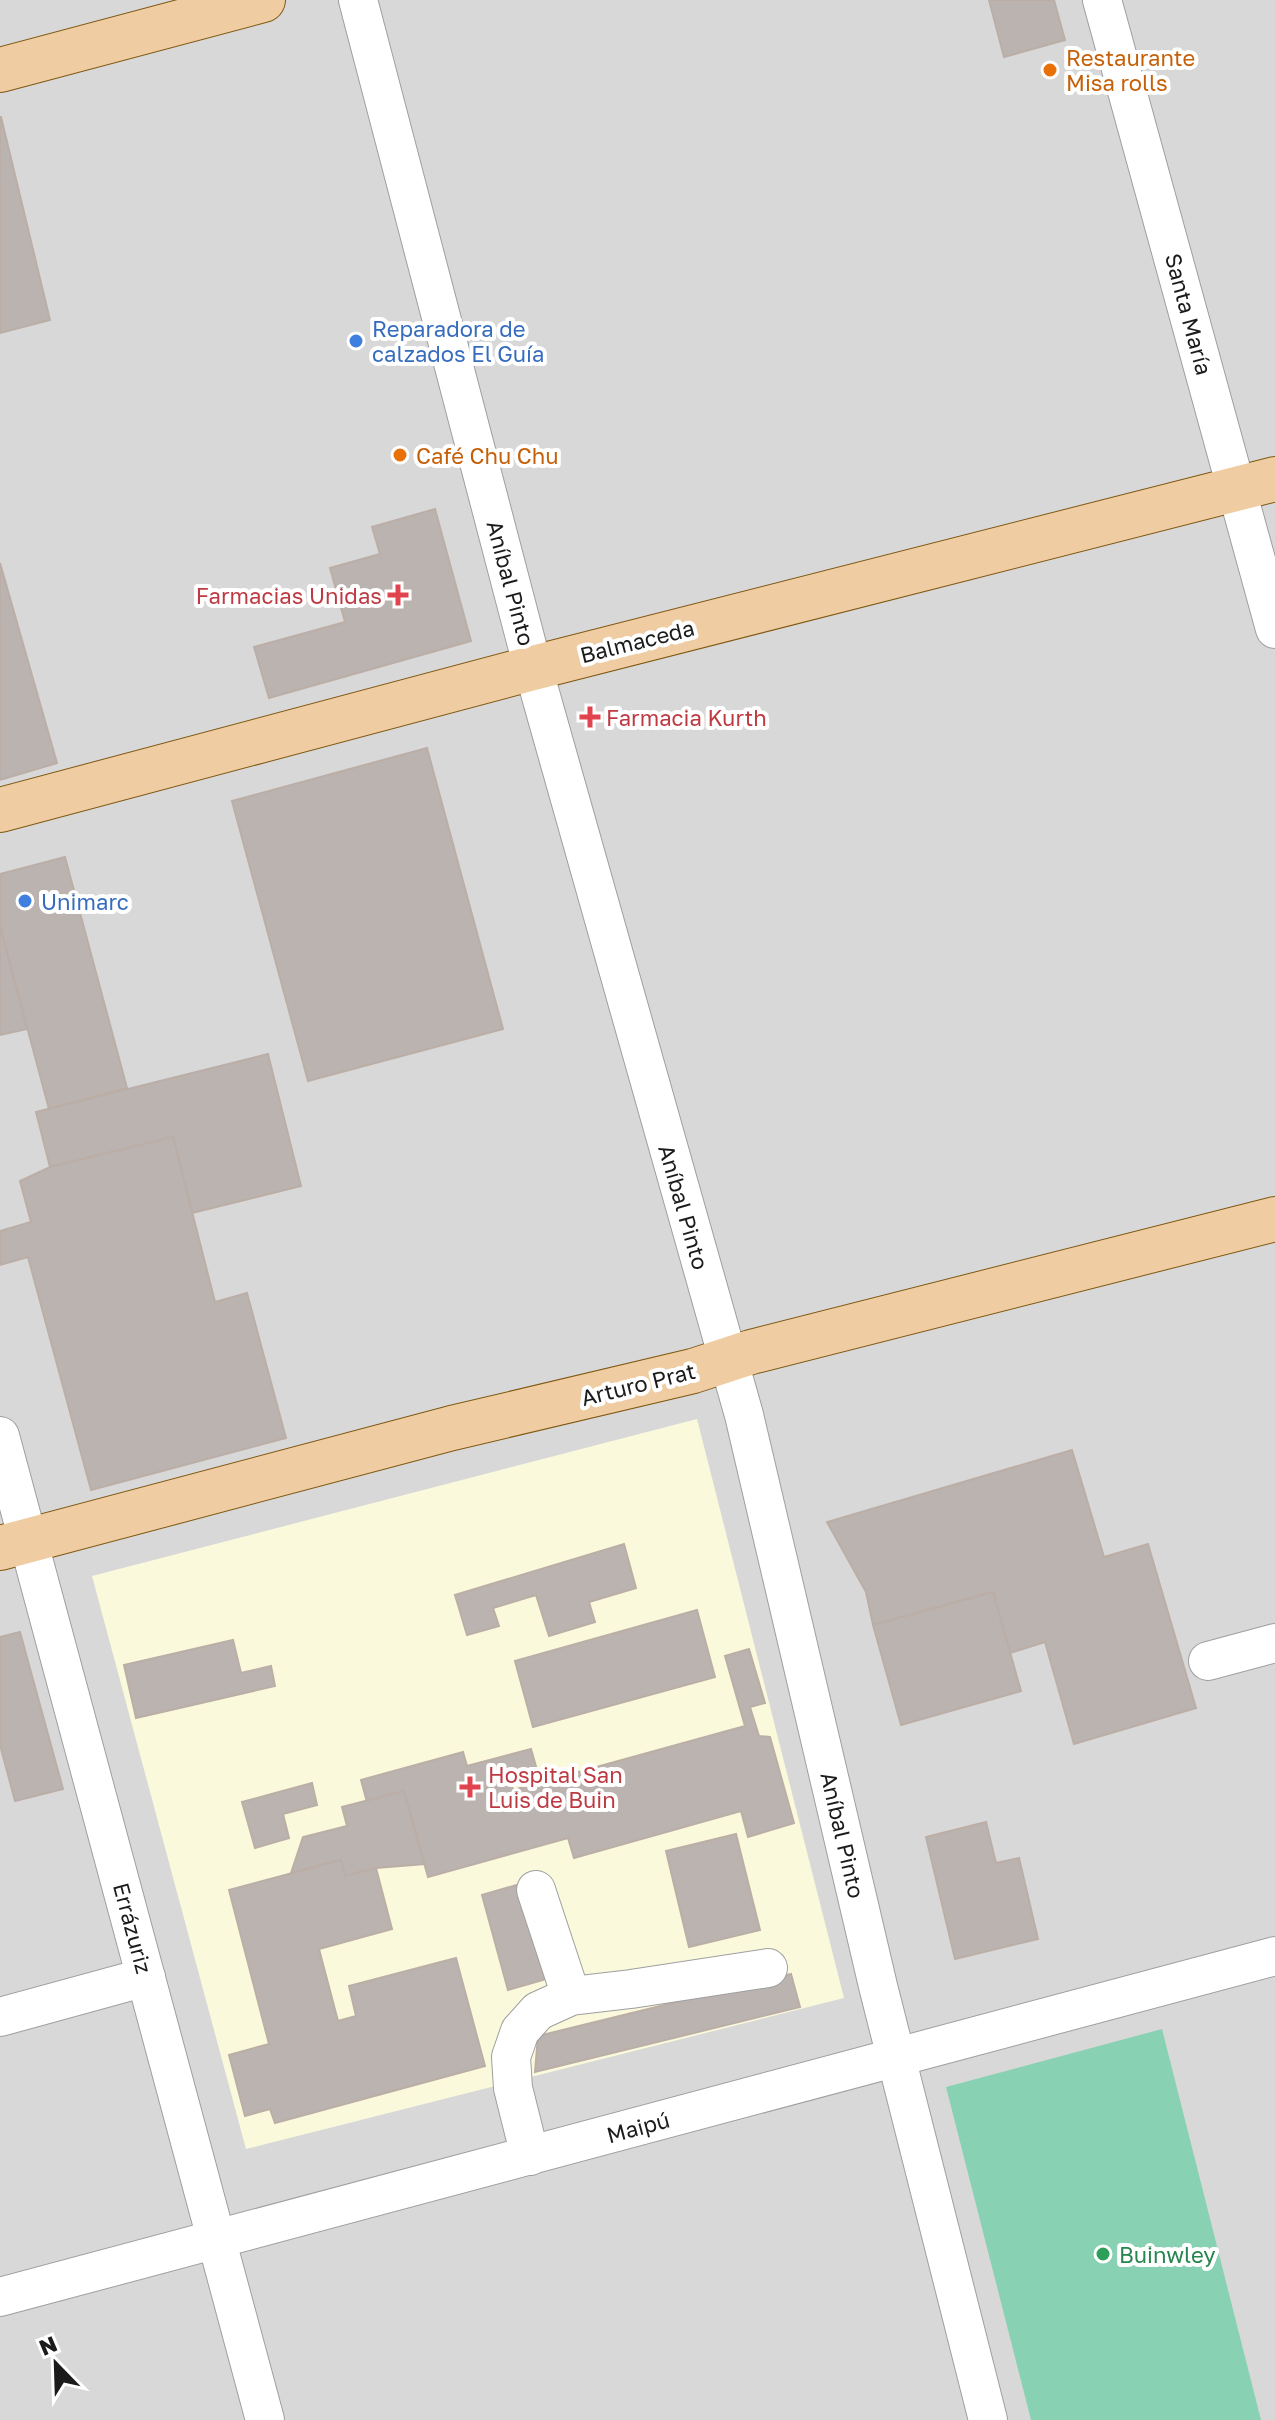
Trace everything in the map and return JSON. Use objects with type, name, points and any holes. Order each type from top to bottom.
[{"type":"main road","points":[[0,70],[263,0]]},
{"type":"main road","name":"Balmaceda","points":[[0,810],[533,668],[1256,484]]},
{"type":"main road","name":"Arturo Prat","points":[[14,1544],[452,1428],[727,1361],[1275,1219]]},
{"type":"street","name":"Aníbal Pinto","points":[[358,0],[533,668],[744,1415],[896,2058],[988,2420]]},
{"type":"street","name":"Santa María","points":[[1102,0],[1256,484],[1275,629]]},
{"type":"street","name":"Errázuriz","points":[[0,1436],[14,1544],[146,1977],[265,2420]]},
{"type":"street","points":[[1208,1661],[1275,1643]]},
{"type":"street","points":[[536,1890],[571,1996]]},
{"type":"street","name":"Maipú","points":[[0,2297],[1275,1956]]},
{"type":"street","points":[[530,2156],[513,2088],[511,2057],[514,2044],[528,2020],[538,2011],[571,1996],[768,1968]]},
{"type":"street","points":[[0,2017],[146,1977]]},
{"type":"shaded area","points":[[0,0],[1275,0],[1275,2420],[0,2420]]},
{"type":"shaded area","name":"Hospital San Luis de Buin","points":[[697,1419],[844,1998],[246,2149],[92,1576]]},
{"type":"green space","name":"Buinwley","points":[[1162,2029],[1261,2420],[1031,2420],[946,2087]]},
{"type":"building","points":[[989,0],[1054,0],[1065,40],[1004,57]]},
{"type":"building","points":[[0,117],[50,320],[0,333]]},
{"type":"building","name":"Farmacias Unidas","points":[[435,509],[471,641],[269,698],[254,647],[345,622],[330,568],[380,554],[372,527]]},
{"type":"building","points":[[0,563],[57,763],[0,780]]},
{"type":"building","points":[[427,748],[503,1029],[308,1081],[232,801]]},
{"type":"building","points":[[65,857],[127,1088],[49,1109],[0,926],[0,874]]},
{"type":"building","points":[[0,926],[27,1029],[0,1035]]},
{"type":"building","points":[[268,1054],[301,1186],[192,1213],[173,1137],[50,1167],[36,1112]]},
{"type":"building","points":[[173,1137],[215,1302],[247,1293],[286,1438],[91,1490],[28,1257],[0,1265],[0,1231],[31,1222],[20,1181],[50,1167]]},
{"type":"building","points":[[1072,1450],[1104,1557],[1148,1544],[1196,1708],[1074,1744],[1045,1642],[1010,1653],[993,1592],[873,1625],[866,1592],[827,1522]]},
{"type":"building","points":[[624,1544],[636,1588],[589,1602],[595,1622],[549,1636],[536,1595],[493,1608],[499,1626],[467,1635],[455,1595]]},
{"type":"building","points":[[993,1592],[1021,1691],[901,1725],[873,1625]]},
{"type":"building","points":[[697,1610],[715,1677],[533,1727],[515,1661]]},
{"type":"building","points":[[20,1632],[63,1789],[15,1801],[0,1745],[0,1637]]},
{"type":"building","points":[[233,1640],[241,1673],[271,1666],[275,1686],[136,1718],[124,1665]]},
{"type":"building","points":[[749,1649],[765,1703],[750,1707],[759,1736],[770,1737],[794,1823],[748,1837],[741,1811],[574,1858],[568,1838],[428,1877],[404,1791],[367,1802],[361,1780],[463,1752],[467,1766],[531,1749],[537,1770],[510,1778],[513,1790],[745,1726],[725,1656]]},
{"type":"building","points":[[312,1783],[317,1805],[283,1814],[289,1838],[255,1848],[242,1802]]},
{"type":"building","points":[[404,1791],[424,1864],[376,1868],[345,1876],[341,1860],[291,1873],[303,1837],[347,1826],[342,1807]]},
{"type":"building","points":[[986,1822],[996,1863],[1019,1858],[1038,1939],[955,1959],[926,1837]]},
{"type":"building","points":[[736,1834],[760,1930],[689,1947],[666,1851]]},
{"type":"building","points":[[341,1860],[345,1876],[376,1868],[392,1929],[319,1949],[338,2021],[356,2016],[349,1986],[456,1958],[485,2066],[275,2123],[270,2109],[245,2116],[229,2055],[269,2044],[229,1890]]},
{"type":"building","points":[[520,1884],[546,1979],[508,1990],[482,1895]]},
{"type":"building","points":[[791,1974],[800,2007],[535,2072],[538,2036]]},
{"type":"place","name":"Restaurante Misa rolls","points":[[1050,70]]},
{"type":"place","name":"Reparadora de calzados El Guía","points":[[356,341]]},
{"type":"place","name":"Café Chu Chu","points":[[400,455]]},
{"type":"place","name":"Farmacias Unidas","points":[[398,595]]},
{"type":"place","name":"Farmacia Kurth","points":[[590,717]]},
{"type":"place","name":"Unimarc","points":[[25,901]]},
{"type":"place","name":"Hospital San Luis de Buin","points":[[470,1787]]},
{"type":"place","name":"Buinwley","points":[[1103,2254]]}]
